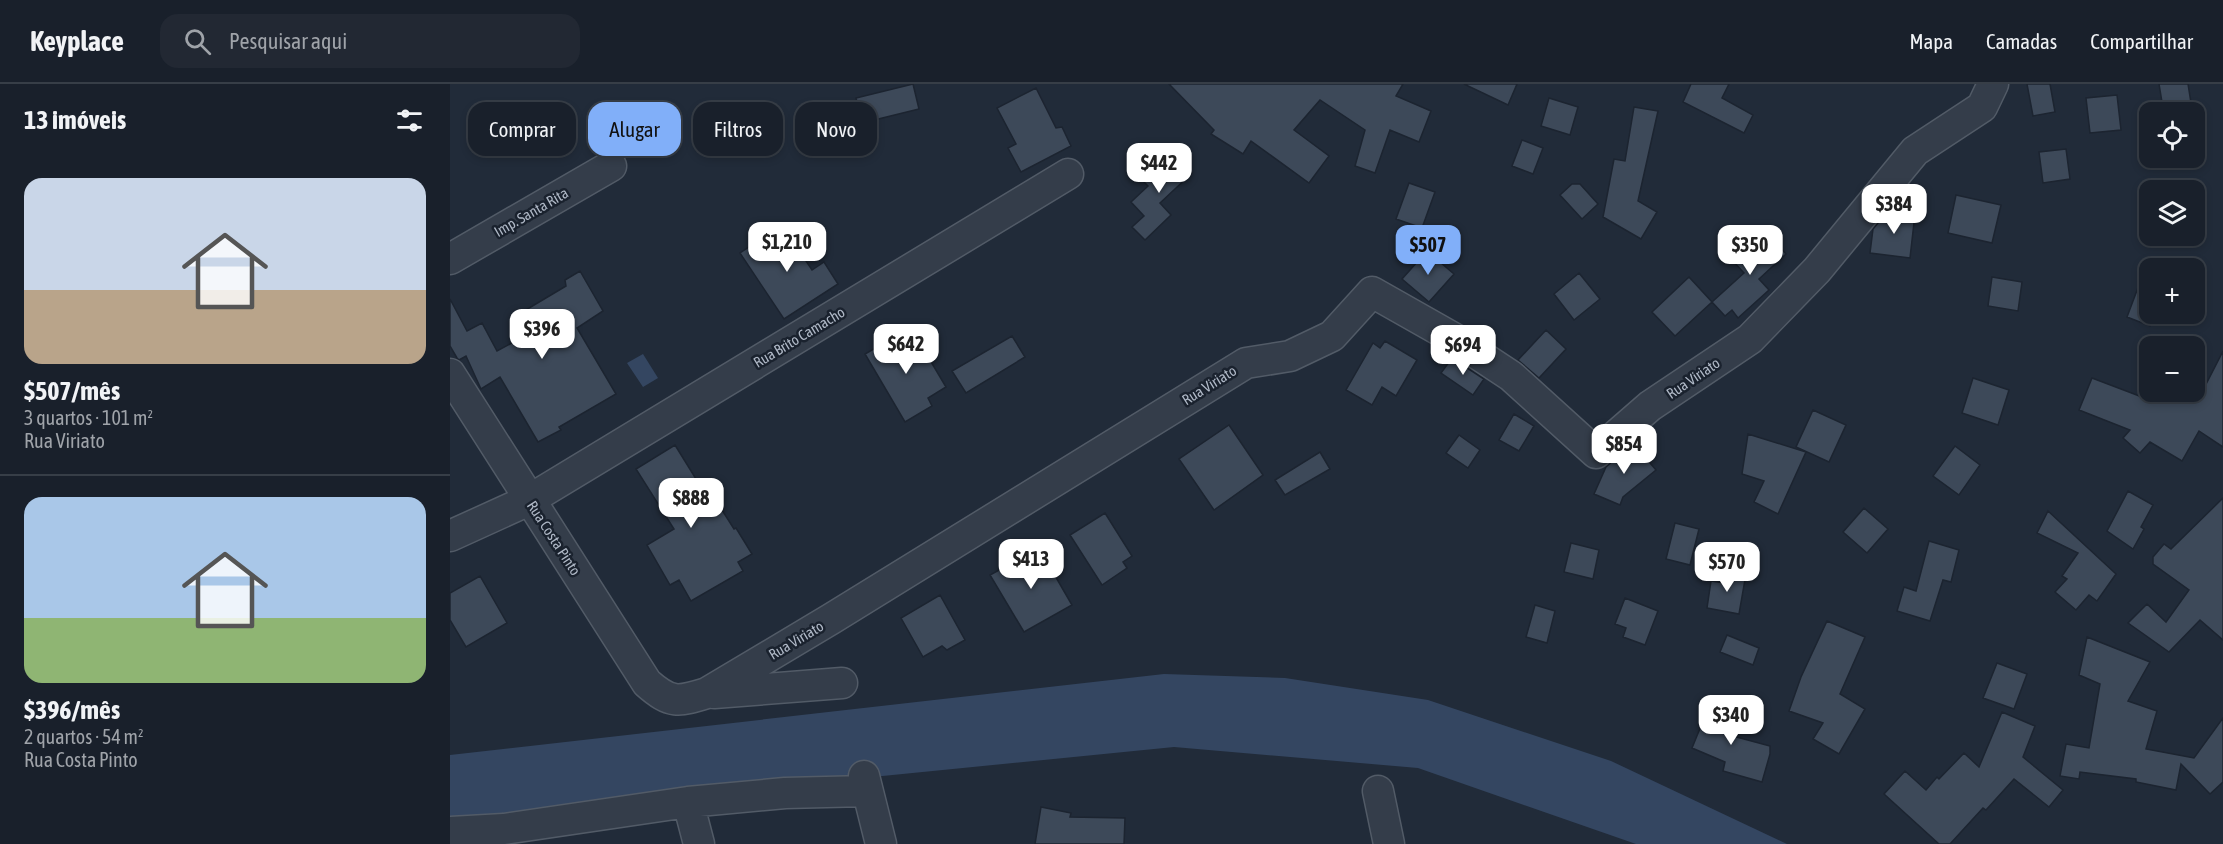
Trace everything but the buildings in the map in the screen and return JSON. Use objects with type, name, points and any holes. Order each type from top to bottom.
[{"type":"street","name":"Rua Viriato","points":[[663,697],[684,700],[707,693],[1246,363],[1290,356],[1332,336],[1372,292],[1455,339],[1511,376],[1596,453],[1650,406],[1750,339],[1817,270],[1915,151],[1988,95]]},
{"type":"street","name":"Imp. Santa Rita","points":[[450,259],[611,166]]},
{"type":"street","name":"Rua Brito Camacho","points":[[450,536],[529,500],[1068,174]]},
{"type":"street","name":"Rua Costa Pinto","points":[[450,374],[647,682],[663,697]]},
{"type":"street","points":[[707,693],[842,683]]},
{"type":"street","points":[[450,832],[506,837],[688,802],[866,784],[881,844]]},
{"type":"street","points":[[1378,790],[1389,844]]},
{"type":"street","points":[[688,802],[699,844]]},
{"type":"water","points":[[643,354],[658,378],[643,387],[627,363]]},
{"type":"water","points":[[1164,674],[1285,678],[1428,700],[1611,761],[1787,844],[1636,844],[1418,768],[1174,747],[450,819],[450,755]]}]
